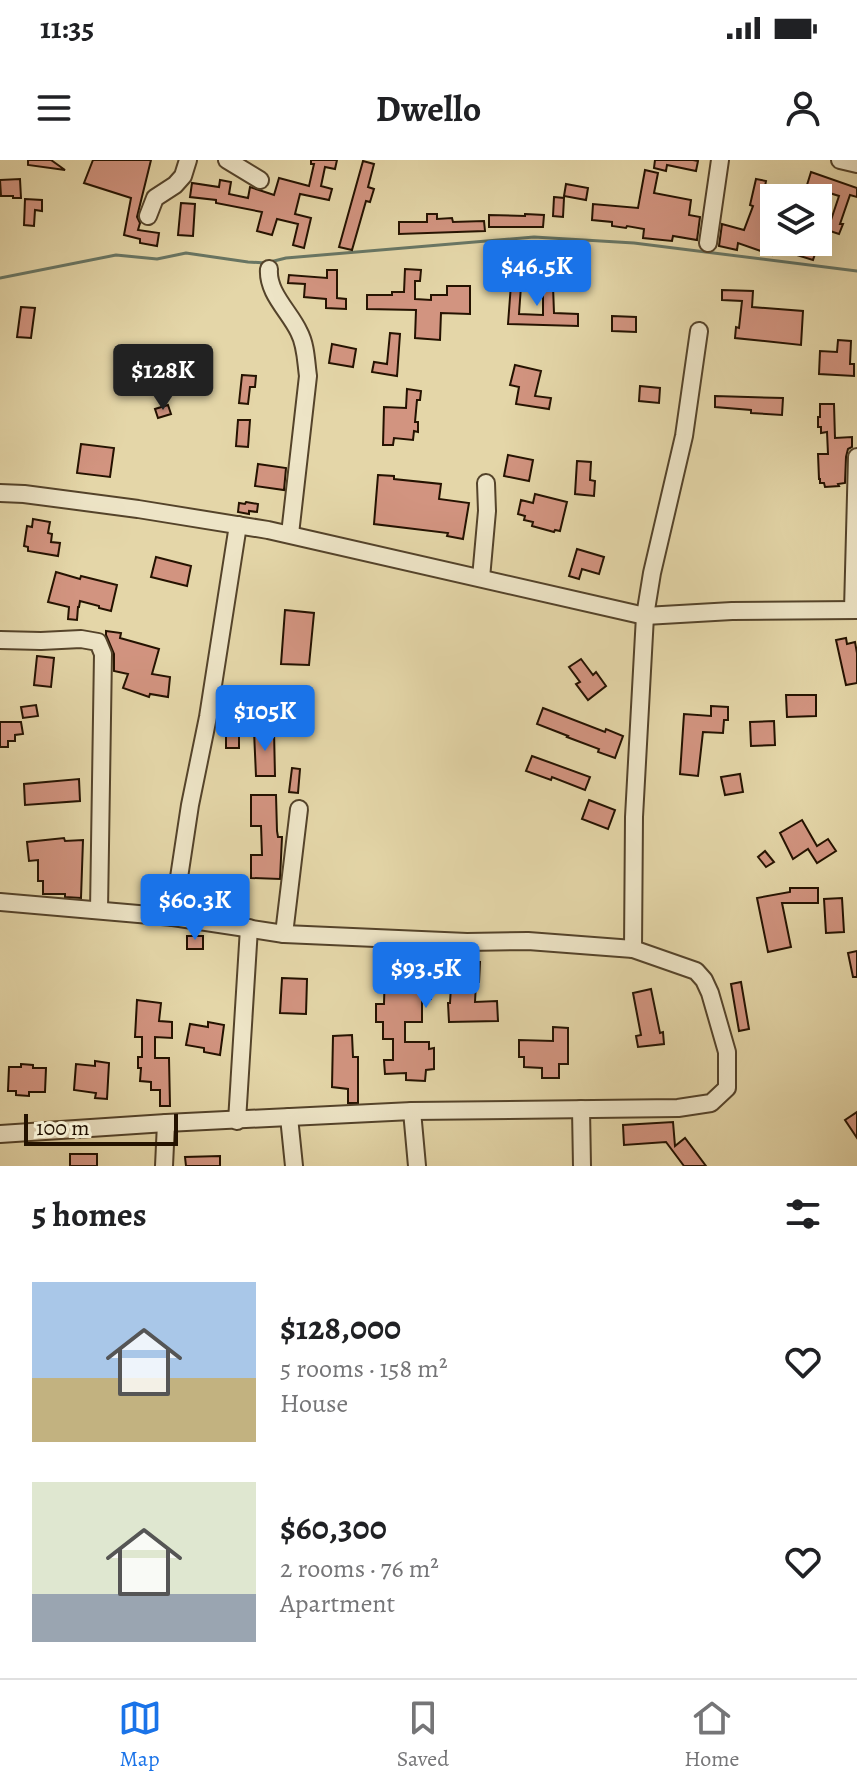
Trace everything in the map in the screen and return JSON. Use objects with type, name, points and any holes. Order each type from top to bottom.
[{"type":"street","points":[[148,216],[155,198],[180,181],[188,160]]},
{"type":"street","points":[[227,160],[260,180]]},
{"type":"street","points":[[708,243],[720,160]]},
{"type":"street","points":[[840,160],[857,164]]},
{"type":"street","points":[[269,269],[268,278],[275,293],[301,334],[308,376],[290,534]]},
{"type":"street","points":[[633,949],[634,817],[645,616],[684,436],[699,331]]},
{"type":"street","points":[[0,493],[138,509],[290,534],[645,616],[732,611],[855,610],[857,457]]},
{"type":"street","points":[[481,578],[487,511],[486,483]]},
{"type":"street","points":[[173,917],[238,525]]},
{"type":"street","points":[[0,640],[81,639],[98,642],[103,654],[99,910]]},
{"type":"street","points":[[284,934],[299,809]]},
{"type":"street","points":[[0,902],[173,917],[284,934],[467,942],[528,941],[633,949],[696,971],[710,993],[727,1052],[727,1088],[711,1103],[678,1108],[412,1111],[0,1134]]},
{"type":"street","points":[[237,1121],[249,928]]},
{"type":"street","points":[[581,1109],[582,1166]]},
{"type":"street","points":[[412,1111],[417,1166]]},
{"type":"street","points":[[289,1117],[294,1166]]},
{"type":"street","points":[[164,1166],[166,1123]]},
{"type":"building","points":[[28,160],[51,160],[65,170],[28,165]]},
{"type":"building","points":[[93,160],[151,160],[137,217],[140,223],[138,230],[159,233],[157,246],[140,243],[140,239],[124,235],[131,198],[84,183]]},
{"type":"building","points":[[311,160],[337,160],[335,169],[325,167],[321,186],[332,189],[329,200],[300,194],[295,214],[311,218],[304,248],[293,245],[298,224],[277,219],[272,235],[257,231],[262,212],[190,197],[192,183],[219,187],[220,180],[231,182],[229,194],[248,198],[250,187],[274,195],[279,178],[309,186],[314,164]]},
{"type":"building","points":[[655,160],[698,161],[696,171],[667,165],[666,171],[654,168]]},
{"type":"building","points":[[363,161],[374,164],[368,187],[374,189],[370,202],[366,201],[352,250],[339,247]]},
{"type":"building","points":[[645,170],[658,173],[654,193],[691,200],[689,215],[700,217],[697,240],[673,236],[672,241],[643,238],[644,229],[612,226],[612,222],[592,220],[593,204],[638,208]]},
{"type":"building","points":[[811,172],[857,188],[857,197],[850,195],[839,234],[832,232],[832,217],[839,196],[832,194],[832,184],[807,184]]},
{"type":"building","points":[[20,179],[21,198],[1,196],[0,180]]},
{"type":"building","points":[[756,179],[766,181],[765,184],[760,184],[760,251],[738,243],[737,250],[719,246],[722,224],[744,230],[753,206],[750,205]]},
{"type":"building","points":[[566,184],[588,188],[586,200],[564,196]]},
{"type":"building","points":[[554,197],[564,198],[563,217],[553,216]]},
{"type":"building","points":[[25,199],[42,200],[42,211],[35,210],[34,226],[24,225]]},
{"type":"building","points":[[181,203],[195,204],[193,236],[178,235]]},
{"type":"building","points":[[427,214],[437,214],[437,219],[452,218],[453,222],[484,221],[485,231],[399,234],[399,222],[427,222]]},
{"type":"building","points":[[489,215],[544,215],[543,227],[489,227]]},
{"type":"building","points":[[405,269],[421,270],[420,281],[415,281],[415,299],[431,300],[431,295],[447,295],[447,286],[470,286],[470,314],[441,313],[440,340],[415,338],[416,310],[367,309],[367,295],[404,292]]},
{"type":"building","points":[[327,270],[337,270],[337,298],[346,299],[346,309],[326,308],[326,299],[304,297],[305,284],[288,283],[289,275],[327,278]]},
{"type":"building","points":[[512,271],[522,272],[519,314],[543,315],[543,286],[553,286],[554,313],[578,314],[578,326],[508,324]]},
{"type":"building","points":[[722,290],[753,291],[752,307],[803,311],[801,345],[735,338],[742,301],[722,300]]},
{"type":"building","points":[[21,307],[35,308],[31,338],[17,337]]},
{"type":"building","points":[[612,316],[636,317],[636,332],[612,331]]},
{"type":"building","points":[[390,333],[400,334],[397,376],[372,372],[374,362],[387,364]]},
{"type":"building","points":[[838,340],[851,341],[850,364],[854,364],[854,376],[819,374],[820,351],[837,352]]},
{"type":"building","points":[[332,344],[356,349],[353,367],[329,363]]},
{"type":"building","points":[[515,365],[541,371],[535,396],[551,398],[549,409],[516,404],[519,387],[510,385]]},
{"type":"building","points":[[242,375],[256,376],[255,387],[250,387],[248,404],[239,403]]},
{"type":"building","points":[[640,386],[660,388],[659,403],[639,401]]},
{"type":"building","points":[[407,389],[421,391],[415,422],[418,422],[418,432],[414,431],[413,440],[394,438],[393,445],[383,445],[384,407],[406,408]]},
{"type":"building","points":[[715,396],[783,398],[782,415],[715,407]]},
{"type":"building","points":[[820,404],[834,404],[835,438],[852,437],[852,447],[848,449],[846,457],[845,483],[839,486],[825,487],[819,479],[818,454],[828,454],[827,432],[821,433],[821,427],[818,427]]},
{"type":"building","points":[[168,405],[171,414],[158,418],[155,409]]},
{"type":"building","points":[[238,420],[250,420],[248,447],[236,446]]},
{"type":"building","points":[[81,444],[114,448],[110,477],[77,473]]},
{"type":"building","points":[[508,455],[533,460],[529,481],[504,476]]},
{"type":"building","points":[[577,461],[591,462],[590,480],[595,481],[594,496],[575,494]]},
{"type":"building","points":[[258,464],[286,468],[284,490],[255,486]]},
{"type":"building","points":[[378,475],[441,484],[439,499],[469,503],[463,539],[447,536],[448,533],[374,524]]},
{"type":"building","points":[[535,494],[567,502],[560,531],[532,526],[533,522],[524,520],[525,516],[518,514],[521,500],[533,503]]},
{"type":"building","points":[[239,503],[258,504],[257,512],[238,512]]},
{"type":"building","points":[[33,519],[50,522],[48,533],[52,534],[51,542],[60,543],[58,556],[28,551],[28,547],[24,546],[27,526],[32,527]]},
{"type":"building","points":[[577,549],[604,557],[599,574],[582,569],[579,579],[569,576]]},
{"type":"building","points":[[156,557],[191,566],[187,586],[151,577]]},
{"type":"building","points":[[56,572],[117,585],[111,611],[80,601],[77,620],[68,619],[69,607],[48,602]]},
{"type":"building","points":[[285,610],[314,613],[309,665],[281,664]]},
{"type":"building","points":[[106,631],[121,633],[120,638],[159,649],[152,674],[170,677],[168,697],[150,694],[149,697],[123,688],[128,674],[114,671],[114,654]]},
{"type":"building","points":[[846,638],[847,644],[855,642],[857,683],[846,685],[836,640]]},
{"type":"building","points":[[37,656],[54,658],[51,687],[34,685]]},
{"type":"building","points":[[581,659],[606,686],[588,700],[576,684],[580,682],[569,667]]},
{"type":"building","points":[[786,695],[816,695],[816,716],[787,717]]},
{"type":"building","points":[[36,705],[38,716],[23,718],[21,707]]},
{"type":"building","points":[[711,706],[728,707],[728,720],[724,720],[723,733],[703,732],[698,776],[680,774],[684,714],[711,716]]},
{"type":"building","points":[[543,708],[623,736],[615,758],[537,724]]},
{"type":"building","points":[[774,721],[775,745],[751,746],[750,722]]},
{"type":"building","points":[[0,722],[21,722],[23,734],[15,735],[15,741],[8,741],[8,747],[0,747]]},
{"type":"building","points":[[226,731],[239,731],[239,748],[226,748]]},
{"type":"building","points":[[254,731],[274,731],[275,776],[256,776]]},
{"type":"building","points":[[532,756],[590,777],[585,790],[526,771]]},
{"type":"building","points":[[292,768],[300,769],[298,793],[289,792]]},
{"type":"building","points":[[740,774],[743,792],[725,795],[721,777]]},
{"type":"building","points":[[79,779],[80,801],[25,805],[24,784]]},
{"type":"building","points":[[251,795],[276,795],[277,831],[278,837],[282,837],[280,879],[251,878],[251,855],[262,855],[261,826],[251,826]]},
{"type":"building","points":[[589,800],[615,810],[608,829],[582,819]]},
{"type":"building","points":[[802,820],[817,846],[828,839],[836,851],[817,863],[808,849],[793,859],[780,833]]},
{"type":"building","points":[[64,838],[65,841],[83,840],[81,898],[43,894],[43,881],[38,881],[38,860],[29,861],[27,842]]},
{"type":"building","points":[[765,851],[774,862],[766,867],[758,857]]},
{"type":"building","points":[[790,888],[818,888],[818,903],[782,903],[791,947],[768,952],[757,898],[790,892]]},
{"type":"building","points":[[842,898],[844,932],[826,933],[824,899]]},
{"type":"building","points":[[187,936],[203,936],[203,949],[187,949]]},
{"type":"building","points":[[857,951],[857,977],[853,977],[848,953]]},
{"type":"building","points":[[451,961],[480,962],[475,1002],[497,1001],[498,1021],[449,1022],[451,986],[449,983],[431,982],[431,999],[422,999],[422,1022],[405,1022],[405,1042],[429,1042],[429,1049],[434,1048],[434,1069],[426,1070],[425,1081],[406,1080],[406,1073],[385,1074],[384,1060],[393,1060],[393,1039],[383,1039],[383,1022],[376,1022],[376,1004],[384,1004],[385,966],[445,967],[451,965]]},
{"type":"building","points":[[282,978],[307,979],[306,1014],[280,1013]]},
{"type":"building","points":[[741,982],[749,1029],[739,1031],[731,984]]},
{"type":"building","points":[[651,989],[664,1044],[638,1047],[636,1036],[641,1035],[633,993]]},
{"type":"building","points":[[137,1000],[161,1003],[159,1021],[172,1022],[172,1038],[155,1037],[155,1058],[169,1058],[170,1106],[160,1106],[160,1090],[151,1090],[151,1082],[140,1081],[138,1057],[142,1057],[142,1037],[135,1037]]},
{"type":"building","points":[[208,1022],[224,1025],[220,1055],[186,1045],[190,1024],[208,1027]]},
{"type":"building","points":[[553,1027],[568,1028],[568,1064],[559,1064],[559,1078],[542,1078],[542,1068],[524,1067],[524,1057],[519,1057],[519,1040],[553,1041]]},
{"type":"building","points":[[352,1035],[353,1057],[358,1057],[358,1103],[348,1103],[348,1089],[332,1087],[333,1036]]},
{"type":"building","points":[[95,1061],[109,1063],[107,1099],[95,1098],[96,1093],[74,1090],[76,1064],[95,1066]]},
{"type":"building","points":[[21,1064],[46,1068],[45,1092],[29,1092],[29,1096],[8,1091],[9,1067],[21,1067]]},
{"type":"building","points":[[857,1112],[857,1138],[845,1120]]},
{"type":"building","points":[[673,1122],[675,1146],[685,1138],[706,1166],[684,1166],[666,1142],[624,1145],[623,1125]]},
{"type":"building","points":[[70,1154],[97,1154],[97,1166],[70,1166]]},
{"type":"building","points":[[220,1156],[220,1166],[186,1166],[185,1157]]},
{"type":"waterway","points":[[0,278],[116,255],[157,259],[186,253],[266,263],[286,258],[534,237],[634,243],[857,271]]}]
